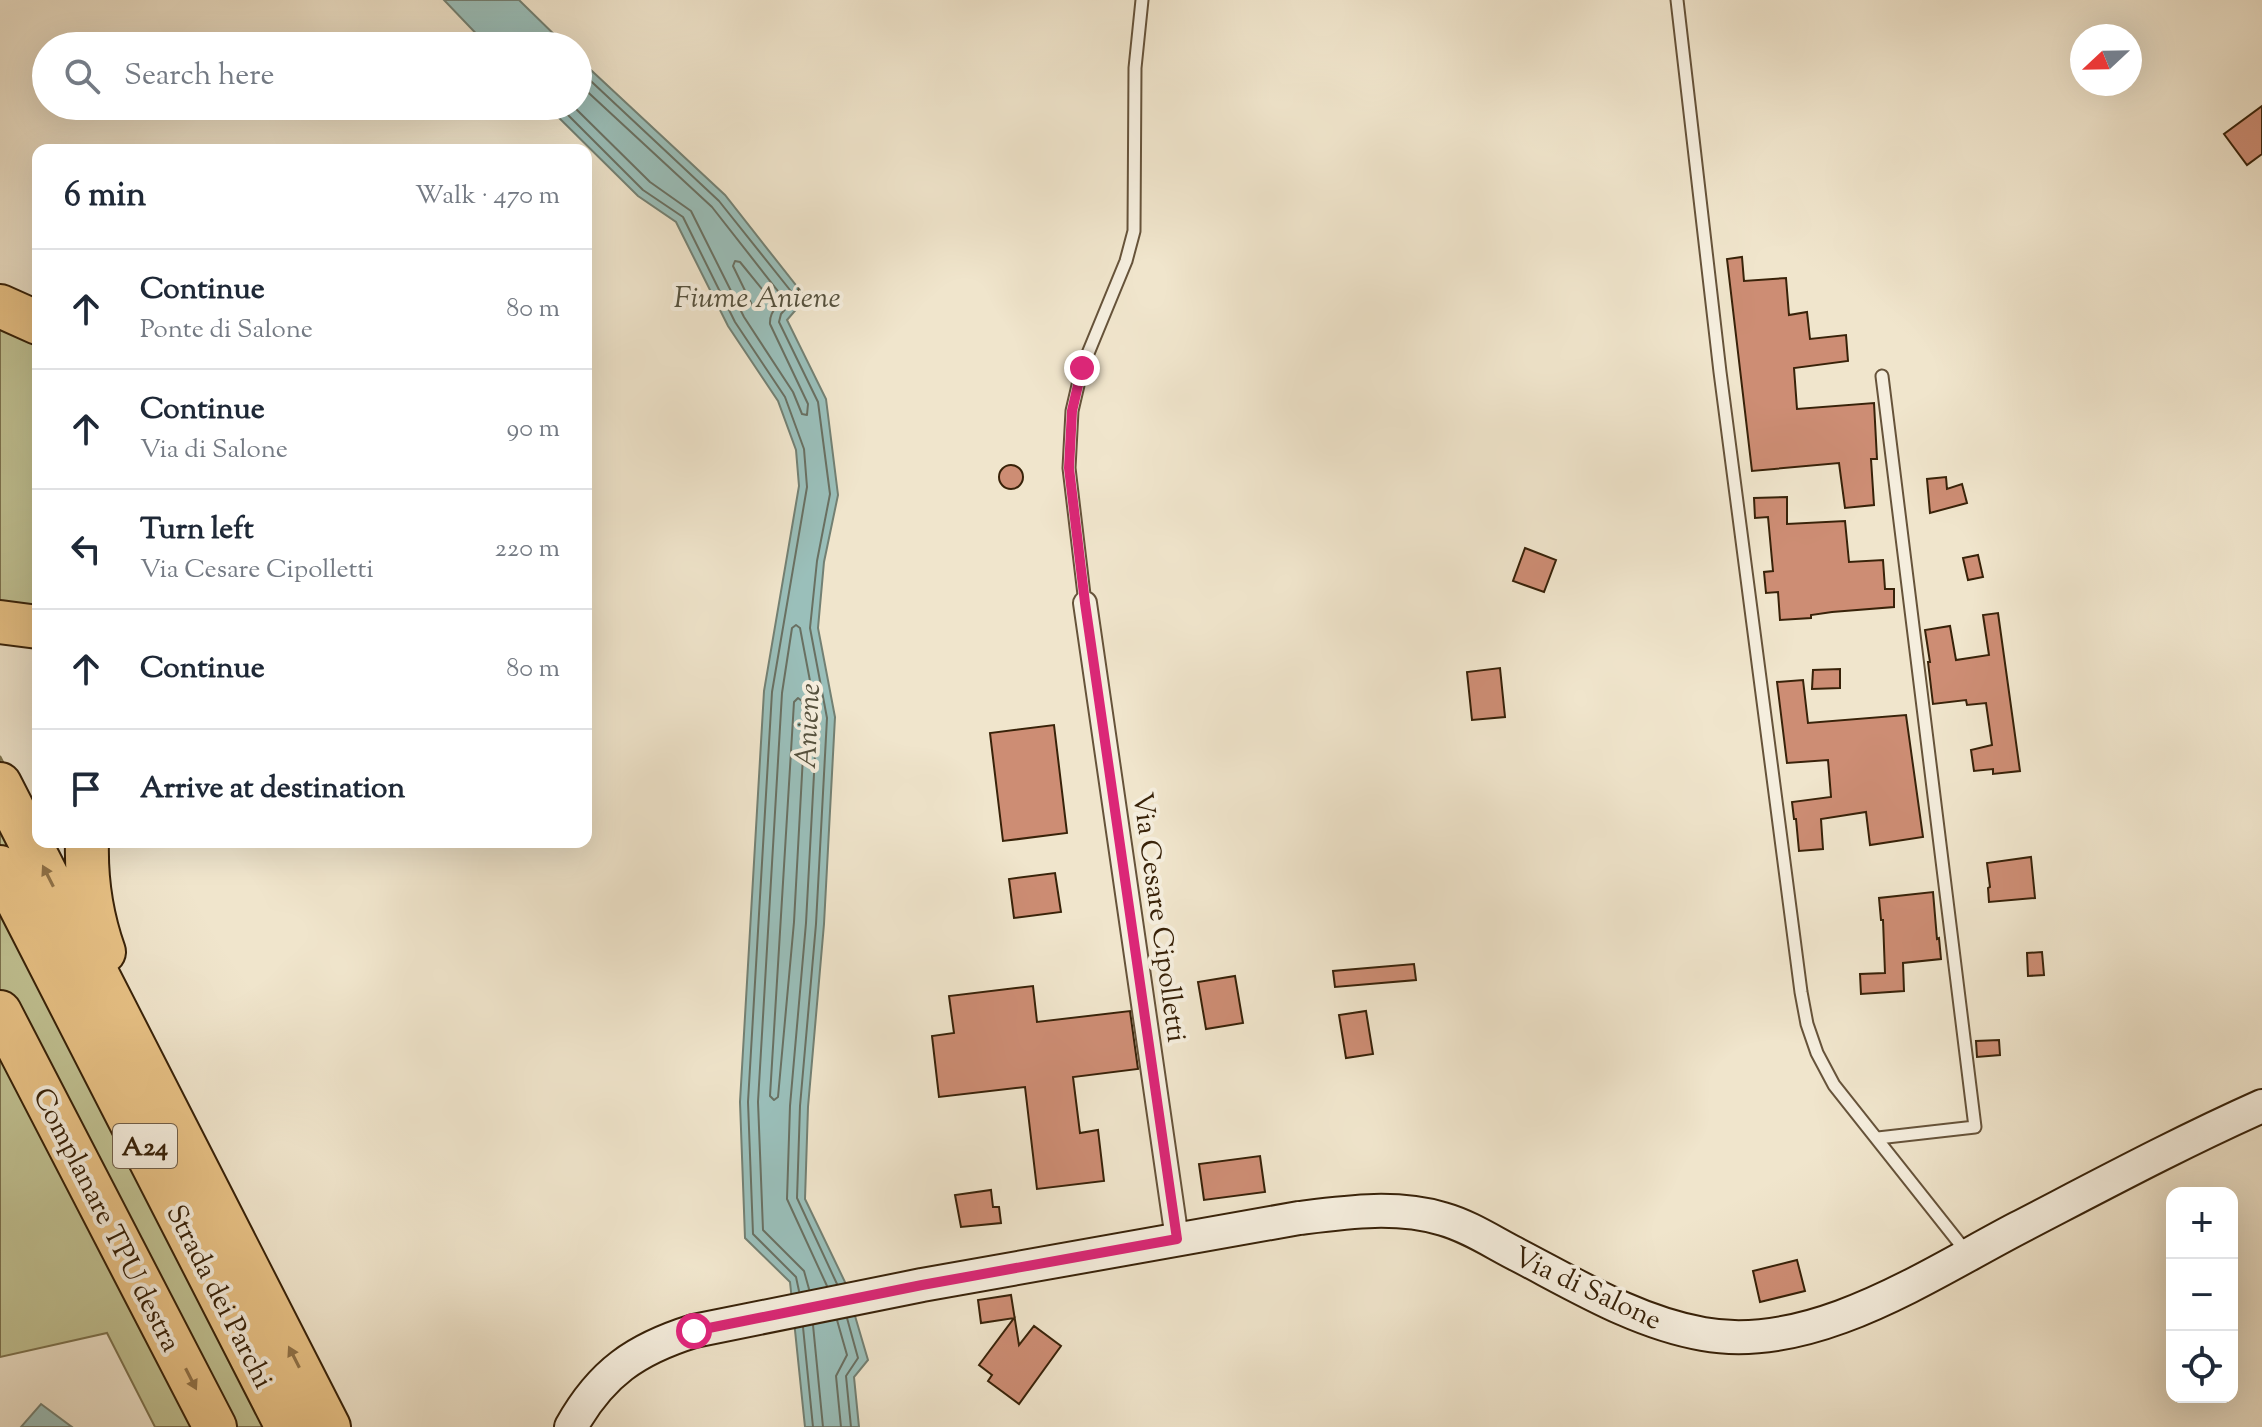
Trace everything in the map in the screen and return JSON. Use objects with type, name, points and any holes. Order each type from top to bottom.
[{"type":"highway","points":[[0,288],[32,301]]},
{"type":"highway","points":[[0,306],[32,320]]},
{"type":"highway","points":[[0,622],[32,626]]},
{"type":"highway","points":[[0,784],[32,846]]},
{"type":"highway","points":[[33,848],[329,1427]]},
{"type":"highway","points":[[87,848],[86,862],[100,940],[166,1105]]},
{"type":"highway","name":"Strada dei Parchi","points":[[0,867],[287,1427]]},
{"type":"highway","name":"Strada dei Parchi","points":[[0,922],[259,1427]]},
{"type":"highway","name":"Complanare TPU destra","points":[[0,1012],[215,1427]]},
{"type":"street","name":"Via Cesare Cipolletti","points":[[1085,603],[1177,1239]]},
{"type":"street","name":"Via di Salone","points":[[571,1427],[598,1389],[632,1356],[660,1342],[732,1322],[922,1285],[1341,1213],[1384,1211],[1426,1215],[1467,1228],[1608,1302],[1690,1331],[1737,1337],[1795,1329],[1832,1320],[1907,1289],[1968,1254],[2210,1129],[2262,1106]]},
{"type":"lane","points":[[1085,603],[1069,468],[1072,411],[1082,368],[1126,261],[1134,231],[1135,68],[1142,0]]},
{"type":"lane","points":[[1677,0],[1720,372],[1807,1024],[1825,1070],[1968,1254]]},
{"type":"lane","points":[[1878,1138],[1975,1127],[1882,376]]},
{"type":"green space","points":[[0,318],[32,332],[32,615],[0,611]]},
{"type":"green space","points":[[0,756],[32,818],[32,848],[47,848],[346,1427],[155,1427],[107,1333],[0,1357]]},
{"type":"water","points":[[444,0],[519,0],[552,32],[475,32]]},
{"type":"water","name":"Fiume Aniene","points":[[592,71],[725,195],[806,298],[787,320],[826,399],[838,495],[824,562],[818,628],[835,717],[824,924],[808,1107],[805,1199],[845,1282],[868,1360],[854,1377],[859,1427],[805,1427],[790,1282],[745,1238],[740,1102],[764,691],[799,486],[796,450],[778,401],[728,326],[676,222],[638,196],[592,151],[592,144],[585,144],[561,120],[592,120]]},
{"type":"water","points":[[41,1404],[72,1427],[21,1427]]},
{"type":"building","points":[[2262,106],[2262,154],[2247,165],[2224,134]]},
{"type":"building","points":[[1742,257],[1744,281],[1786,278],[1789,315],[1807,312],[1810,339],[1846,335],[1848,361],[1794,368],[1797,409],[1874,403],[1877,459],[1871,459],[1874,505],[1845,508],[1839,463],[1752,471],[1727,259]]},
{"type":"building","points":[[1011,465],[1022,472],[1023,477],[1016,488],[1011,489],[1000,482],[999,477],[1006,466]]},
{"type":"building","points":[[1946,477],[1947,489],[1962,484],[1967,503],[1930,513],[1927,479]]},
{"type":"building","points":[[1787,497],[1787,524],[1845,521],[1849,562],[1883,560],[1885,589],[1894,589],[1894,607],[1780,620],[1778,592],[1766,593],[1764,572],[1773,571],[1768,517],[1755,518],[1754,498]]},
{"type":"building","points":[[1525,548],[1556,560],[1544,592],[1513,581]]},
{"type":"building","points":[[1978,555],[1983,577],[1968,580],[1963,558]]},
{"type":"building","points":[[1998,613],[2020,771],[1993,774],[1993,769],[1974,771],[1971,750],[1992,745],[1986,703],[1967,705],[1966,700],[1933,704],[1925,630],[1950,626],[1956,660],[1989,655],[1983,615]]},
{"type":"building","points":[[1500,668],[1505,717],[1472,720],[1467,672]]},
{"type":"building","points":[[1840,669],[1840,688],[1812,689],[1813,670]]},
{"type":"building","points":[[1803,680],[1808,723],[1906,715],[1923,837],[1870,845],[1866,812],[1821,819],[1823,849],[1799,851],[1792,802],[1831,797],[1828,760],[1787,763],[1777,682]]},
{"type":"building","points":[[1054,725],[1067,833],[1003,841],[990,733]]},
{"type":"building","points":[[2031,857],[2035,898],[1989,902],[1987,863]]},
{"type":"building","points":[[1055,873],[1061,912],[1014,918],[1009,879]]},
{"type":"building","points":[[1933,892],[1941,959],[1903,963],[1904,991],[1861,994],[1860,974],[1885,973],[1879,898]]},
{"type":"building","points":[[2042,952],[2044,975],[2028,976],[2027,953]]},
{"type":"building","points":[[1414,964],[1416,980],[1335,987],[1333,971]]},
{"type":"building","points":[[1235,976],[1243,1023],[1206,1029],[1198,982]]},
{"type":"building","points":[[1033,986],[1037,1022],[1130,1011],[1138,1069],[1073,1077],[1080,1133],[1098,1130],[1104,1181],[1037,1189],[1025,1087],[939,1097],[932,1036],[954,1033],[949,996]]},
{"type":"building","points":[[1366,1011],[1373,1054],[1346,1058],[1339,1015]]},
{"type":"building","points":[[1999,1040],[2000,1055],[1977,1057],[1976,1041]]},
{"type":"building","points":[[1260,1156],[1265,1192],[1204,1200],[1199,1164]]},
{"type":"building","points":[[991,1190],[993,1207],[999,1207],[1001,1223],[961,1227],[955,1195]]},
{"type":"building","points":[[1797,1260],[1805,1291],[1760,1302],[1753,1271]]},
{"type":"building","points":[[1011,1295],[1019,1345],[1034,1326],[1061,1346],[1019,1404],[988,1381],[992,1375],[979,1365],[1014,1318],[981,1323],[978,1300]]},
{"type":"route","points":[[694,1331],[922,1285],[1177,1239],[1085,603],[1069,468],[1072,411],[1082,368]]},
{"type":"water label","name":"Aniene","points":[[807,726]]}]
